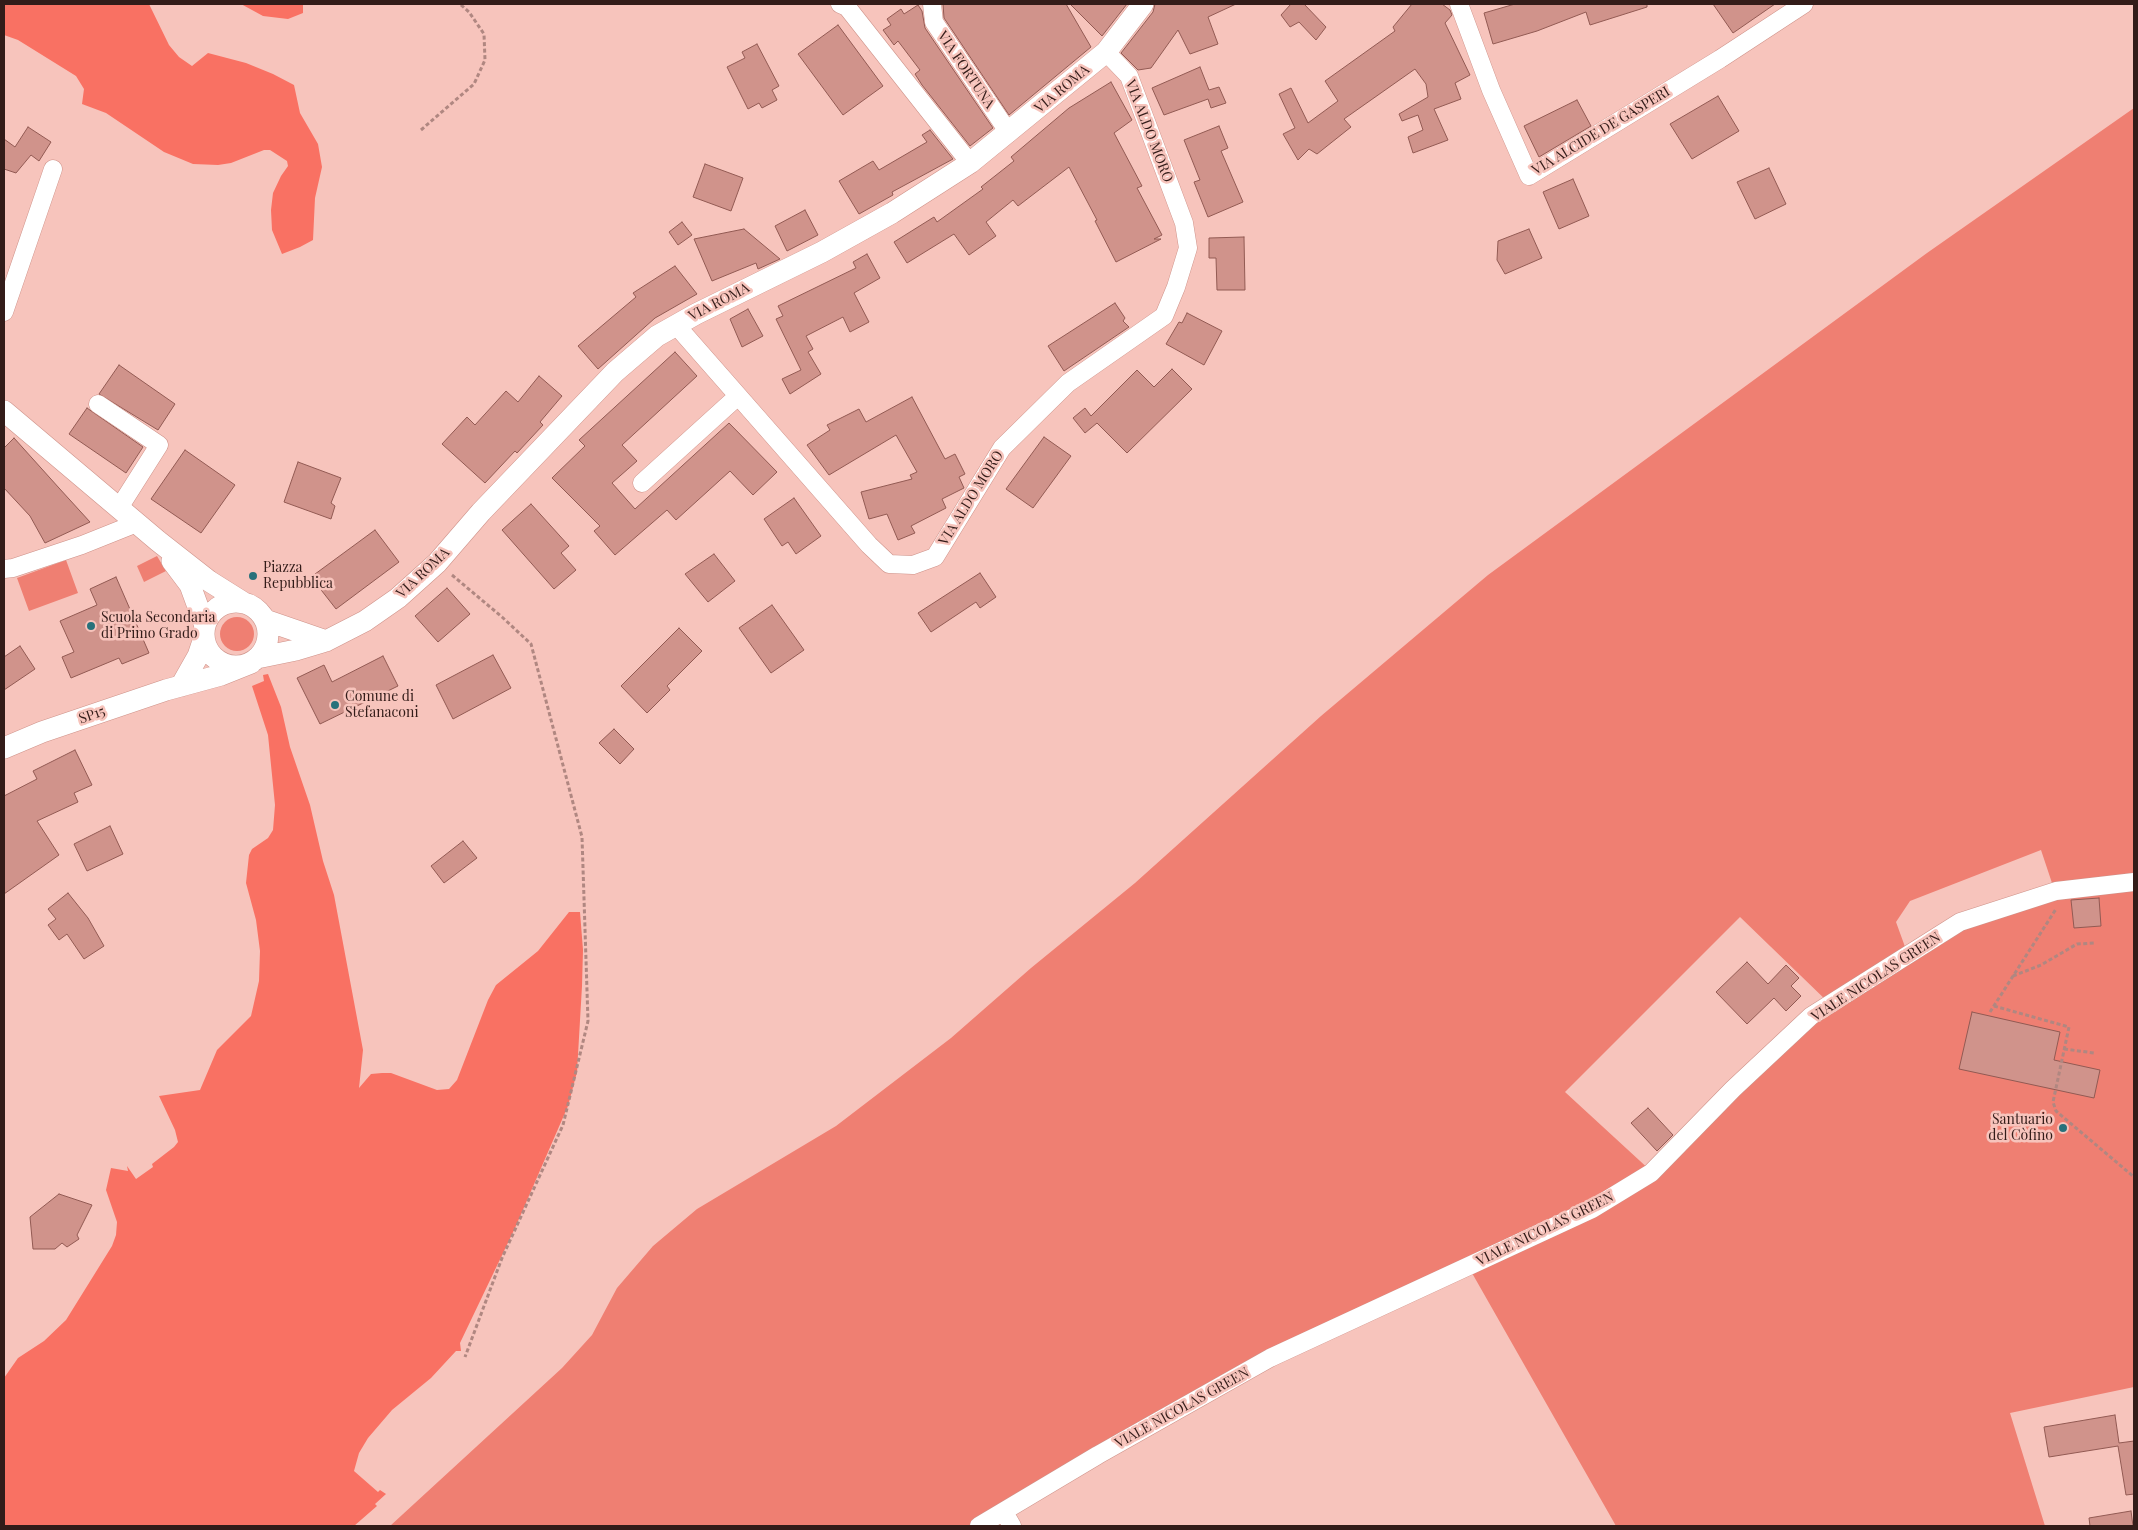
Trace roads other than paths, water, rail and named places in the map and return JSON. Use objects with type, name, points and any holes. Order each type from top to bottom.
[{"type":"street","points":[[840,4],[847,7],[970,163]]},
{"type":"street","name":"VIA FORTUNA","points":[[932,4],[934,22],[1009,133]]},
{"type":"street","name":"VIA ROMA","points":[[254,661],[326,640],[365,621],[398,598],[437,563],[481,512],[615,372],[657,336],[746,289],[822,252],[892,213],[970,163],[1106,52],[1143,4]]},
{"type":"street","name":"VIA ALCIDE DE GASPERI","points":[[1460,4],[1491,90],[1529,176],[1720,59],[1804,4]]},
{"type":"street","name":"VIA ALDO MORO","points":[[676,325],[869,545],[889,564],[913,565],[935,557],[1002,448],[1068,384],[1164,316],[1176,287],[1188,248],[1184,223],[1129,76],[1106,52]]},
{"type":"street","points":[[4,312],[53,169]]},
{"type":"street","points":[[642,483],[738,396]]},
{"type":"street","points":[[98,404],[159,445],[119,508]]},
{"type":"street","points":[[4,411],[119,508],[210,581],[256,609],[265,620],[268,636],[266,645],[254,661],[237,666],[223,663],[212,655],[190,585],[158,540]]},
{"type":"street","points":[[4,569],[13,568],[82,545],[138,523]]},
{"type":"street","points":[[181,686],[198,656],[204,632],[215,610],[224,604],[244,603]]},
{"type":"street","points":[[265,620],[326,640]]},
{"type":"street","name":"SP15","points":[[4,748],[42,732],[181,686],[222,675],[254,661]]},
{"type":"street","name":"VIALE NICOLAS GREEN","points":[[979,1526],[1008,1519],[1098,1455],[1270,1358],[1592,1208],[1652,1173],[1733,1089],[1812,1016],[1960,922],[2056,891],[2134,882]]},
{"type":"place","name":"Piazza Repubblica","points":[[253,576]]},
{"type":"place","name":"Scuola Secondaria di Primo Grado","points":[[91,626]]},
{"type":"place","name":"Comune di Stefanaconi","points":[[335,705]]},
{"type":"place","name":"Santuario del Còfino","points":[[2063,1128]]}]
